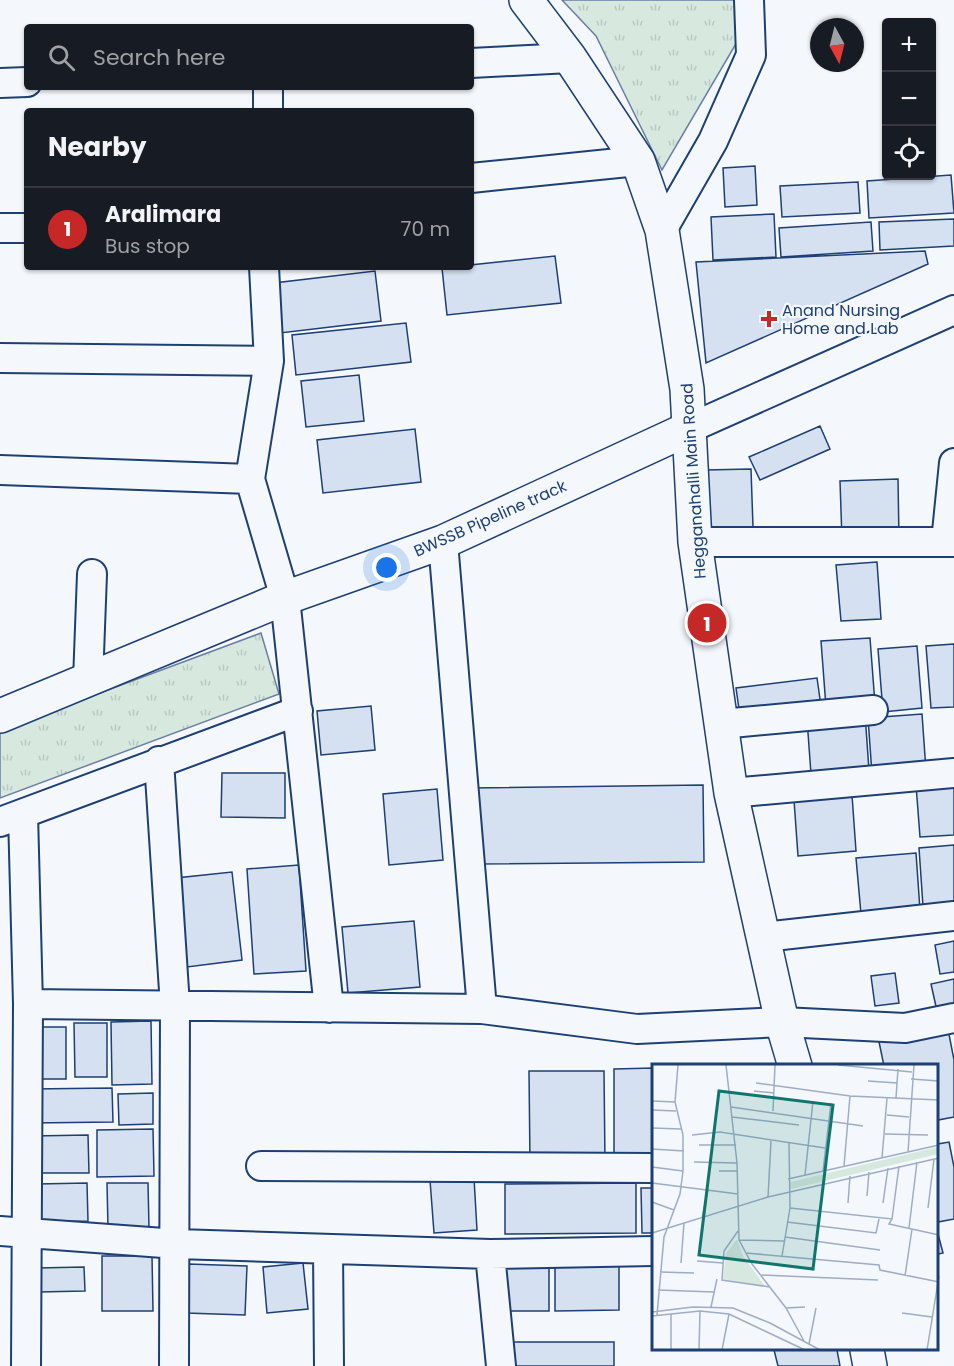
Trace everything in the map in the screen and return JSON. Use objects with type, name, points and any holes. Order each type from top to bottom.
[{"type":"main road","name":"Hegganahalli Main Road","points":[[526,0],[570,58],[638,161],[662,230],[687,389],[695,542],[731,793],[782,1022],[794,1064]]},
{"type":"main road","name":"BWSSB Pipeline track","points":[[0,716],[285,598],[444,542],[690,428]]},
{"type":"main road","points":[[867,1351],[870,1366]]},
{"type":"street","points":[[662,230],[713,141],[752,55],[749,0]]},
{"type":"street","points":[[474,63],[570,58]]},
{"type":"street","points":[[0,83],[24,82]]},
{"type":"street","points":[[268,90],[268,108]]},
{"type":"street","points":[[474,178],[638,161]]},
{"type":"street","points":[[0,228],[24,228]]},
{"type":"street","points":[[264,270],[268,361],[250,479],[285,598],[329,1008]]},
{"type":"street","points":[[690,428],[954,310]]},
{"type":"street","points":[[0,358],[268,361]]},
{"type":"street","points":[[695,542],[950,542],[954,463]]},
{"type":"street","points":[[0,470],[250,479]]},
{"type":"street","points":[[444,542],[482,1009]]},
{"type":"street","points":[[88,681],[92,574]]},
{"type":"street","points":[[721,724],[873,710]]},
{"type":"street","points":[[26,1366],[13,1232],[28,1004],[12,818],[159,761],[298,711]]},
{"type":"street","points":[[159,761],[175,1006],[177,1244],[174,1366]]},
{"type":"street","points":[[731,793],[954,773]]},
{"type":"street","points":[[764,937],[954,916]]},
{"type":"street","points":[[28,1004],[482,1009],[637,1029],[782,1022],[905,1028],[954,1018]]},
{"type":"street","points":[[261,1166],[652,1168]]},
{"type":"street","points":[[13,1232],[177,1244],[490,1254],[652,1251]]},
{"type":"street","points":[[328,1249],[329,1366]]},
{"type":"street","points":[[490,1254],[501,1366]]},
{"type":"green space","points":[[562,0],[736,0],[737,42],[662,170],[596,36]]},
{"type":"green space","points":[[261,633],[279,694],[0,798],[0,730]]},
{"type":"building","points":[[755,166],[757,205],[725,207],[723,168]]},
{"type":"building","points":[[951,175],[954,213],[869,218],[867,181],[936,180],[936,176]]},
{"type":"building","points":[[858,182],[860,213],[782,217],[780,186]]},
{"type":"building","points":[[774,214],[776,257],[713,260],[711,217]]},
{"type":"building","points":[[954,219],[954,246],[880,250],[879,222]]},
{"type":"building","points":[[871,222],[873,251],[781,257],[779,228]]},
{"type":"building","points":[[925,251],[928,264],[706,363],[696,262]]},
{"type":"building","points":[[555,256],[561,303],[447,315],[442,270],[474,270],[474,265]]},
{"type":"building","points":[[375,271],[381,321],[280,333],[274,283]]},
{"type":"building","points":[[406,323],[411,362],[296,375],[292,335]]},
{"type":"building","points":[[359,375],[364,421],[306,427],[301,381]]},
{"type":"building","points":[[820,426],[830,449],[760,480],[749,457]]},
{"type":"building","points":[[415,429],[421,482],[323,493],[317,440]]},
{"type":"building","points":[[751,469],[753,527],[707,529],[705,470]]},
{"type":"building","points":[[898,479],[899,539],[842,540],[840,481]]},
{"type":"building","points":[[877,562],[881,619],[841,621],[836,565]]},
{"type":"building","points":[[870,638],[875,704],[826,707],[821,641]]},
{"type":"building","points":[[954,644],[954,707],[931,708],[926,646]]},
{"type":"building","points":[[917,646],[922,708],[883,712],[878,649]]},
{"type":"building","points":[[817,678],[821,706],[740,716],[736,688]]},
{"type":"building","points":[[371,706],[375,750],[321,755],[317,711]]},
{"type":"building","points":[[865,714],[869,770],[811,774],[807,719]]},
{"type":"building","points":[[922,714],[926,770],[872,774],[868,718]]},
{"type":"building","points":[[222,773],[285,773],[285,818],[221,817]]},
{"type":"building","points":[[954,782],[954,835],[920,837],[916,785]]},
{"type":"building","points":[[703,785],[704,862],[471,864],[470,788]]},
{"type":"building","points":[[437,789],[443,860],[389,865],[383,794]]},
{"type":"building","points":[[852,795],[856,851],[798,856],[794,800]]},
{"type":"building","points":[[954,845],[954,903],[923,906],[919,848]]},
{"type":"building","points":[[916,853],[920,910],[861,914],[856,858]]},
{"type":"building","points":[[299,865],[306,971],[254,974],[247,869]]},
{"type":"building","points":[[232,872],[242,960],[187,967],[176,878]]},
{"type":"building","points":[[414,921],[420,987],[348,993],[342,927]]},
{"type":"building","points":[[954,941],[954,972],[940,974],[935,945]]},
{"type":"building","points":[[895,973],[899,1003],[875,1006],[871,976]]},
{"type":"building","points":[[954,979],[954,1007],[937,1011],[931,984]]},
{"type":"building","points":[[151,1021],[152,1084],[112,1085],[111,1022]]},
{"type":"building","points":[[74,1023],[107,1023],[107,1077],[75,1077]]},
{"type":"building","points":[[947,1024],[954,1060],[954,1117],[939,1120],[939,1064],[884,1064],[878,1037]]},
{"type":"building","points":[[39,1027],[66,1027],[66,1079],[40,1079]]},
{"type":"building","points":[[652,1068],[652,1156],[614,1156],[614,1069]]},
{"type":"building","points":[[529,1071],[604,1071],[605,1163],[530,1164]]},
{"type":"building","points":[[112,1088],[113,1122],[31,1123],[31,1089]]},
{"type":"building","points":[[153,1093],[153,1124],[119,1125],[118,1094]]},
{"type":"building","points":[[153,1129],[154,1176],[97,1177],[97,1130]]},
{"type":"building","points":[[88,1135],[89,1173],[32,1173],[32,1136]]},
{"type":"building","points":[[949,1142],[954,1167],[954,1219],[939,1222],[939,1144]]},
{"type":"building","points":[[474,1178],[477,1230],[434,1233],[430,1180]]},
{"type":"building","points":[[87,1183],[88,1221],[38,1222],[37,1184]]},
{"type":"building","points":[[107,1183],[148,1183],[149,1228],[108,1228]]},
{"type":"building","points":[[636,1183],[636,1233],[505,1234],[505,1184]]},
{"type":"building","points":[[641,1188],[652,1188],[652,1233],[642,1233]]},
{"type":"building","points":[[939,1238],[943,1253],[939,1254]]},
{"type":"building","points":[[619,1255],[619,1310],[555,1311],[555,1256]]},
{"type":"building","points":[[102,1256],[152,1256],[153,1311],[102,1311]]},
{"type":"building","points":[[549,1260],[549,1311],[502,1311],[502,1261]]},
{"type":"building","points":[[303,1263],[308,1309],[267,1313],[263,1267]]},
{"type":"building","points":[[188,1264],[247,1266],[245,1315],[186,1313]]},
{"type":"building","points":[[84,1267],[85,1291],[38,1292],[37,1268]]},
{"type":"building","points":[[510,1342],[614,1342],[614,1366],[510,1366]]},
{"type":"building","points":[[774,1351],[837,1351],[840,1366],[778,1366]]},
{"type":"place","name":"Anand Nursing Home and Lab","points":[[769,319]]},
{"type":"place","name":"Aralimara","points":[[707,623]]}]
